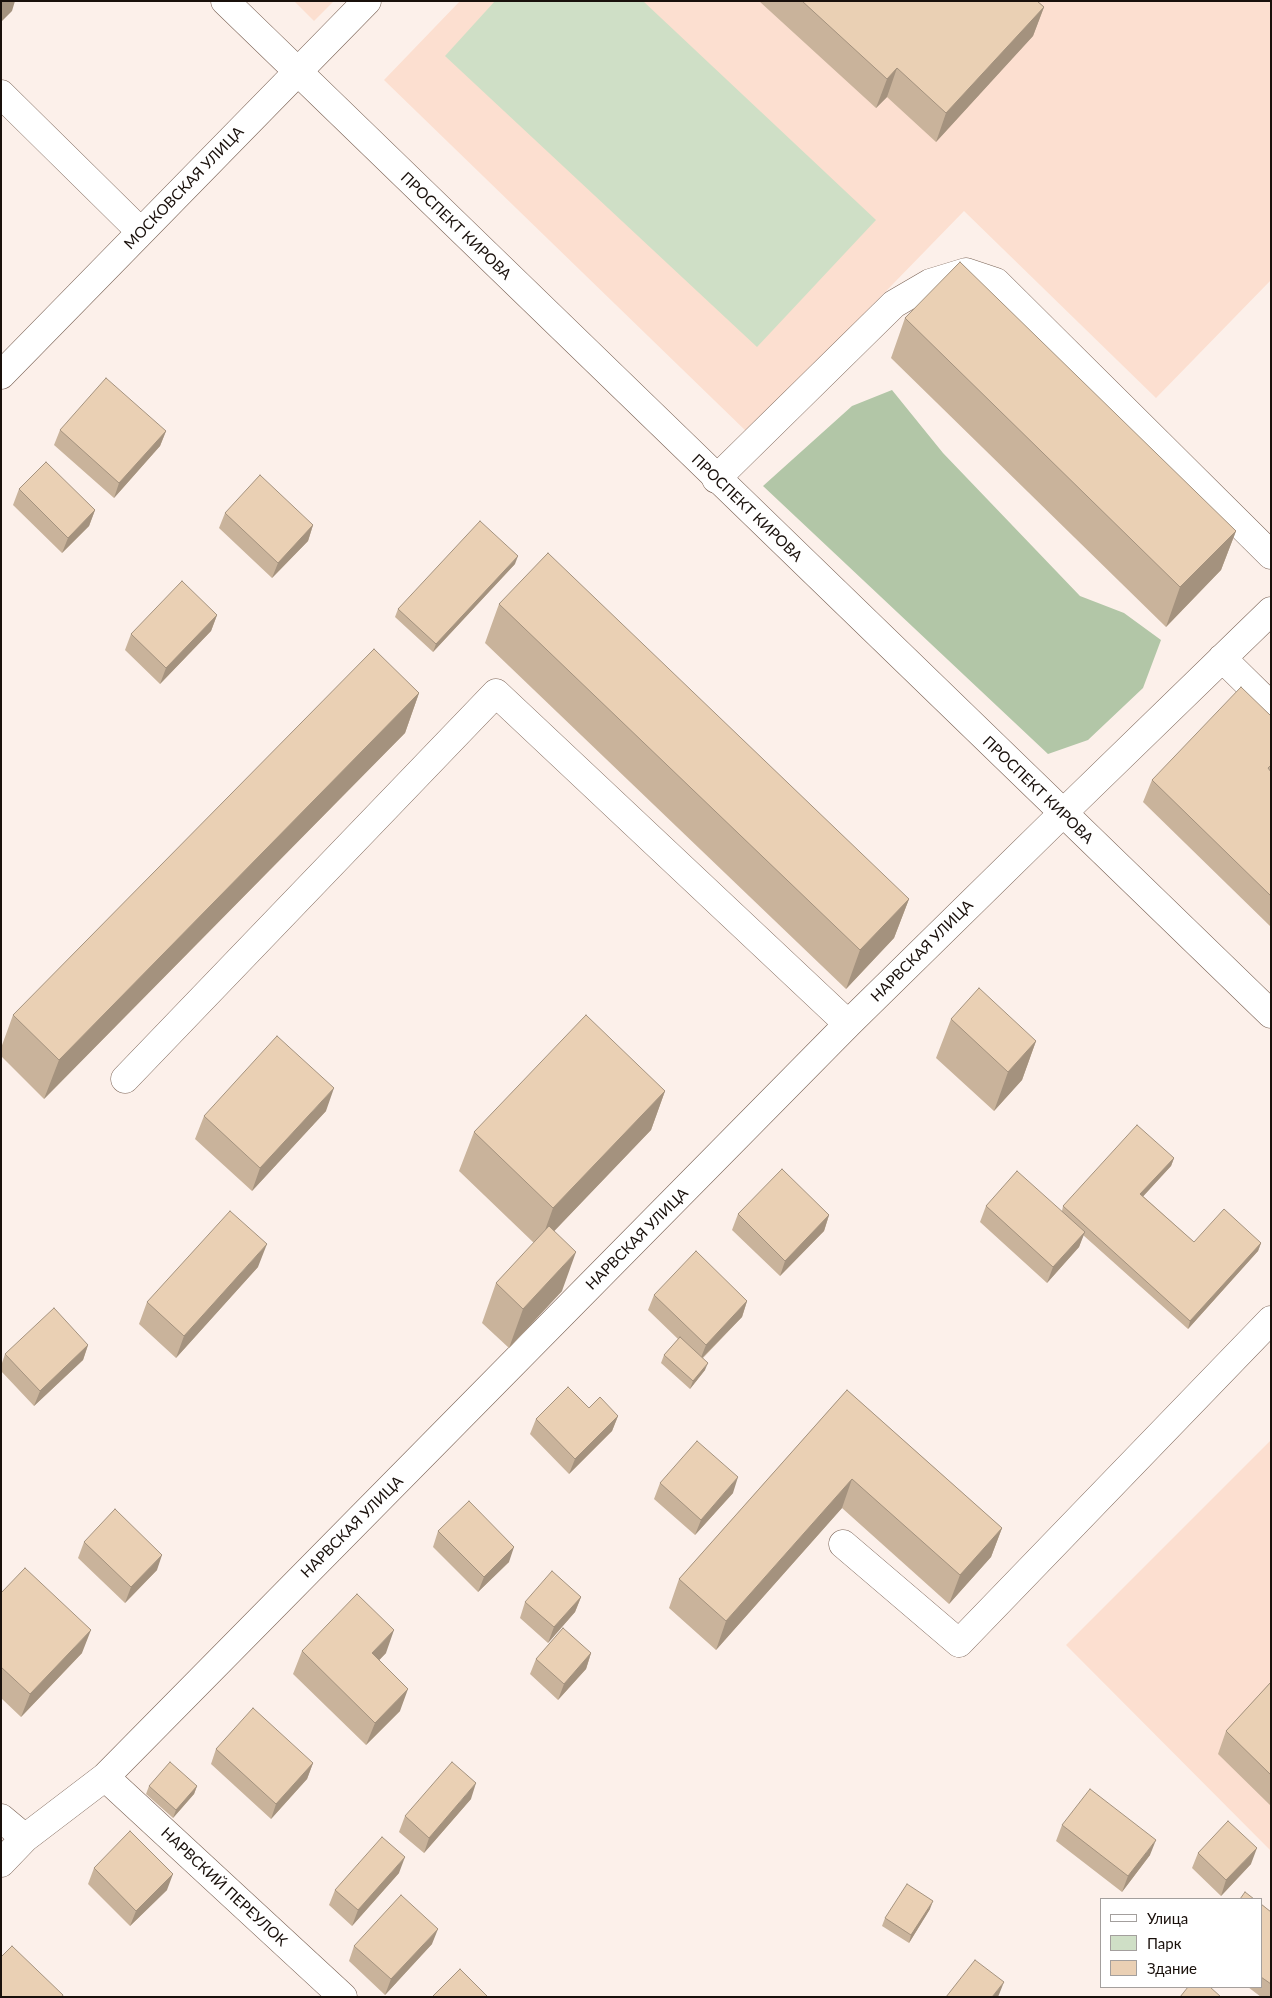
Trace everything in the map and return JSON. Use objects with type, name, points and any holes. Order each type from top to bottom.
[{"type":"street","name":"ПРОСПЕКТ КИРОВА","points":[[225,1],[1062,814],[1271,1014]]},
{"type":"street","name":"МОСКОВСКАЯ УЛИЦА","points":[[1,374],[368,1]]},
{"type":"street","points":[[1,94],[141,232]]},
{"type":"street","points":[[716,478],[894,304],[930,283],[966,272],[996,282],[1271,555]]},
{"type":"street","name":"НАРВСКАЯ УЛИЦА","points":[[1,1864],[25,1838],[106,1777],[848,1024],[1271,611]]},
{"type":"street","points":[[1222,658],[1271,706]]},
{"type":"street","points":[[126,1079],[496,693],[848,1024]]},
{"type":"street","points":[[843,1544],[959,1643],[1271,1320]]},
{"type":"street","name":"НАРВСКИЙ ПЕРЕУЛОК","points":[[106,1777],[343,1997]]},
{"type":"street","points":[[1,1818],[25,1838]]},
{"type":"shaded area","points":[[294,1],[334,1],[314,21]]},
{"type":"shaded area","points":[[460,1],[1271,1],[1271,280],[1156,398],[964,211],[748,433],[384,80]]},
{"type":"shaded area","points":[[1271,1440],[1271,1851],[1066,1645]]},
{"type":"green space","points":[[495,1],[643,1],[876,220],[757,347],[445,56]]},
{"type":"green space","points":[[892,390],[943,453],[1080,596],[1124,613],[1161,640],[1143,688],[1088,740],[1048,754],[763,486],[852,406]]},
{"type":"building","points":[[802,1],[1037,1],[1044,7],[946,113],[897,68],[887,79]]},
{"type":"building","points":[[960,262],[1236,531],[1180,587],[905,318]]},
{"type":"building","points":[[106,378],[166,431],[119,483],[60,430]]},
{"type":"building","points":[[46,462],[95,510],[68,538],[19,489]]},
{"type":"building","points":[[260,475],[313,525],[278,563],[225,513]]},
{"type":"building","points":[[480,521],[518,556],[436,644],[398,609]]},
{"type":"building","points":[[548,553],[909,899],[860,950],[499,604]]},
{"type":"building","points":[[182,581],[217,615],[166,668],[131,634]]},
{"type":"building","points":[[374,649],[419,693],[59,1060],[13,1015]]},
{"type":"building","points":[[1241,687],[1271,716],[1271,765],[1268,768],[1271,772],[1271,896],[1152,780]]},
{"type":"building","points":[[979,988],[1036,1041],[1008,1072],[951,1019]]},
{"type":"building","points":[[586,1015],[665,1091],[553,1208],[474,1132]]},
{"type":"building","points":[[277,1036],[334,1088],[260,1168],[204,1116]]},
{"type":"building","points":[[1137,1125],[1174,1158],[1140,1194],[1194,1242],[1224,1209],[1261,1243],[1190,1321],[1063,1206]]},
{"type":"building","points":[[782,1169],[829,1215],[785,1261],[738,1214]]},
{"type":"building","points":[[1017,1171],[1085,1232],[1053,1267],[986,1206]]},
{"type":"building","points":[[230,1211],[267,1244],[184,1336],[147,1302]]},
{"type":"building","points":[[549,1226],[576,1252],[523,1309],[496,1283]]},
{"type":"building","points":[[696,1251],[747,1301],[706,1345],[654,1295]]},
{"type":"building","points":[[54,1308],[88,1345],[40,1391],[5,1354]]},
{"type":"building","points":[[680,1337],[708,1363],[693,1381],[664,1355]]},
{"type":"building","points":[[568,1387],[589,1408],[600,1397],[618,1416],[575,1459],[536,1419]]},
{"type":"building","points":[[847,1390],[1002,1528],[960,1575],[852,1479],[726,1621],[679,1579]]},
{"type":"building","points":[[697,1441],[738,1477],[701,1520],[660,1483]]},
{"type":"building","points":[[469,1501],[514,1547],[484,1577],[438,1531]]},
{"type":"building","points":[[115,1509],[162,1555],[131,1587],[84,1542]]},
{"type":"building","points":[[25,1568],[91,1630],[30,1694],[1,1667],[1,1593]]},
{"type":"building","points":[[552,1571],[581,1597],[554,1627],[525,1602]]},
{"type":"building","points":[[357,1594],[394,1630],[372,1653],[408,1689],[375,1723],[302,1651]]},
{"type":"building","points":[[563,1628],[591,1653],[564,1684],[536,1659]]},
{"type":"building","points":[[1271,1682],[1271,1775],[1226,1731]]},
{"type":"building","points":[[253,1708],[313,1763],[276,1804],[216,1749]]},
{"type":"building","points":[[170,1762],[197,1786],[176,1810],[149,1786]]},
{"type":"building","points":[[452,1762],[476,1783],[429,1838],[405,1816]]},
{"type":"building","points":[[1090,1789],[1156,1840],[1128,1876],[1062,1825]]},
{"type":"building","points":[[1228,1821],[1257,1848],[1226,1880],[1198,1853]]},
{"type":"building","points":[[130,1831],[173,1874],[136,1911],[94,1868]]},
{"type":"building","points":[[382,1837],[405,1857],[358,1910],[335,1890]]},
{"type":"building","points":[[907,1884],[933,1901],[911,1935],[885,1918]]},
{"type":"building","points":[[1245,1892],[1253,1898],[1241,1898]]},
{"type":"building","points":[[401,1895],[438,1929],[391,1979],[354,1946]]},
{"type":"building","points":[[1262,1905],[1271,1912],[1271,1984],[1262,1978]]},
{"type":"building","points":[[12,1946],[63,1995],[62,1997],[1,1997],[1,1957]]},
{"type":"building","points":[[975,1960],[1004,1982],[992,1997],[946,1997]]},
{"type":"building","points":[[460,1969],[488,1997],[432,1997]]},
{"type":"building","points":[[1187,1988],[1211,1988],[1221,1997],[1180,1997]]}]
